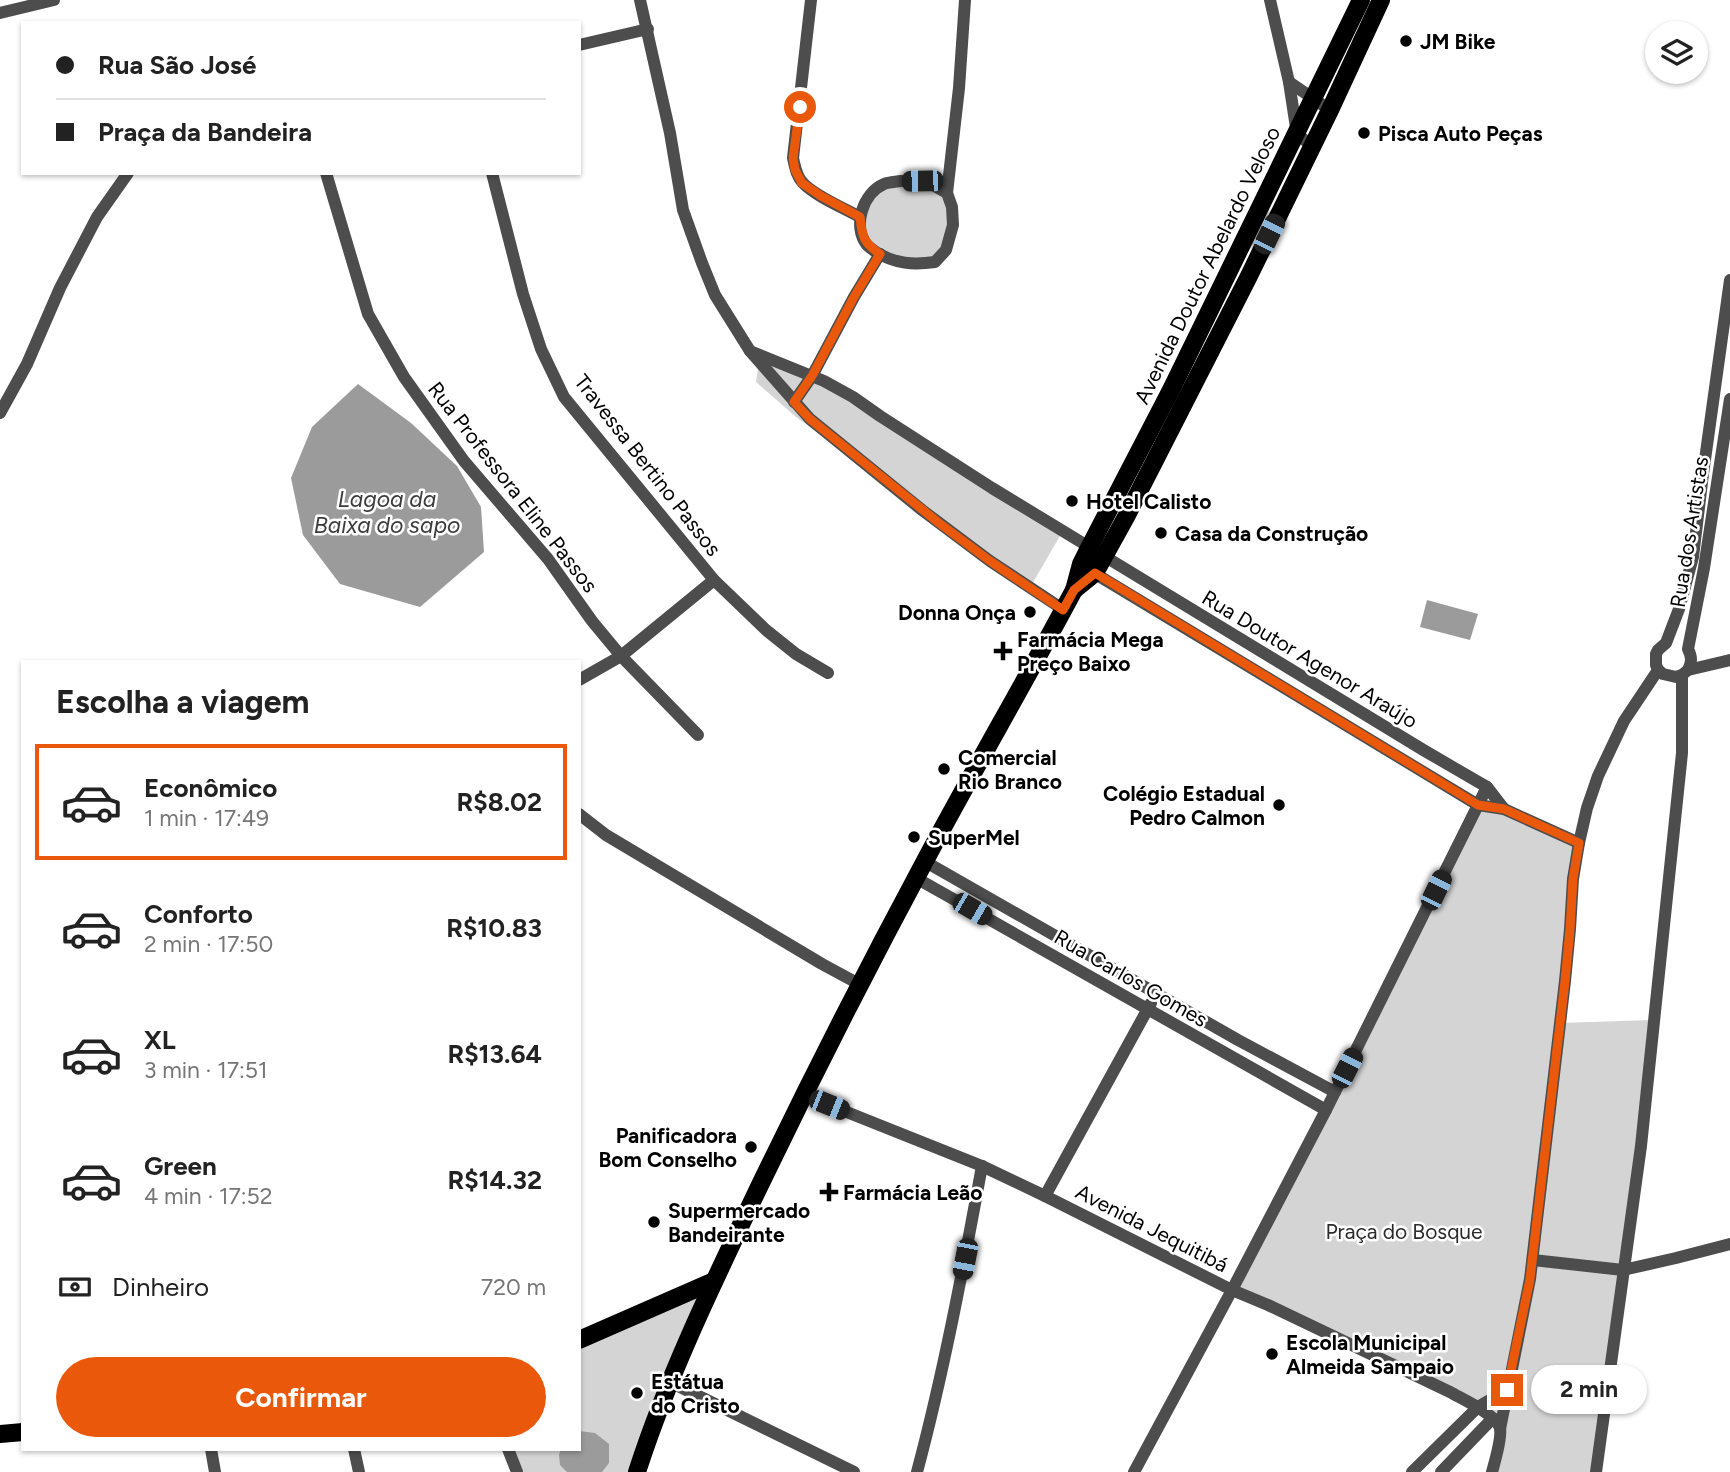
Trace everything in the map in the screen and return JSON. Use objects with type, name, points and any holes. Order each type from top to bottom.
[{"type":"main road","name":"Avenida Doutor Abelardo Veloso","points":[[1088,569],[1105,557],[1297,134],[1361,0]]},
{"type":"main road","name":"Avenida Doutor Abelardo Veloso","points":[[1088,569],[1089,548],[1248,278],[1381,0]]},
{"type":"main road","points":[[637,1472],[670,1382],[714,1281],[859,984],[1074,590],[1088,569]]},
{"type":"main road","points":[[581,1339],[714,1281]]},
{"type":"main road","points":[[0,1434],[21,1432]]},
{"type":"street","points":[[0,13],[54,0]]},
{"type":"street","points":[[640,0],[670,133],[683,210],[715,295],[750,351],[810,419],[922,510],[990,561],[1063,610]]},
{"type":"street","points":[[811,0],[793,158],[795,170],[802,183],[860,217]]},
{"type":"street","points":[[947,193],[922,181],[886,183],[874,190],[864,203],[860,217],[861,232],[867,245],[880,254],[907,264],[935,262],[946,250],[953,225],[952,207],[947,193],[959,88],[965,0]]},
{"type":"street","points":[[1270,0],[1289,82],[1297,134],[1312,146]]},
{"type":"street","points":[[581,45],[648,29]]},
{"type":"street","points":[[1289,82],[1330,110]]},
{"type":"street","points":[[0,413],[27,364],[97,217],[127,175]]},
{"type":"street","name":"Rua Professora Eline Passos","points":[[327,175],[368,314],[404,377],[464,461],[548,559],[592,621],[621,656],[698,735]]},
{"type":"street","name":"Travessa Bertino Passos","points":[[492,175],[523,295],[541,349],[564,397],[714,580],[766,630],[796,654],[828,673]]},
{"type":"street","points":[[794,402],[812,376],[880,254]]},
{"type":"street","points":[[1730,280],[1693,556],[1679,609],[1666,643],[1658,650],[1655,660],[1658,670],[1669,677],[1730,660]]},
{"type":"street","name":"Rua Doutor Agenor Araújo","points":[[750,351],[812,376],[853,397],[1089,548],[1487,787],[1504,809]]},
{"type":"street","points":[[1712,407],[1729,403]]},
{"type":"street","name":"Rua dos Artistas","points":[[1595,1472],[1641,1146],[1682,753],[1685,672],[1691,663],[1688,649],[1704,568],[1729,403]]},
{"type":"street","name":"Rua Doutor Agenor Araújo","points":[[1088,569],[1478,805],[1504,809],[1579,843]]},
{"type":"street","name":"Travessa Bertino Passos","points":[[621,656],[714,580]]},
{"type":"street","points":[[1666,643],[1678,641],[1688,649]]},
{"type":"street","points":[[581,679],[621,656]]},
{"type":"street","points":[[1492,1472],[1497,1424],[1507,1390],[1530,1279],[1579,843],[1598,776],[1624,721],[1658,670]]},
{"type":"street","points":[[1134,1472],[1326,1110],[1487,787]]},
{"type":"street","points":[[581,816],[606,835],[859,984]]},
{"type":"street","name":"Rua Carlos Gomes","points":[[925,861],[1238,1040],[1335,1092]]},
{"type":"street","name":"Rua Carlos Gomes","points":[[916,878],[1326,1110]]},
{"type":"street","points":[[972,909],[982,894]]},
{"type":"street","points":[[1045,1196],[1157,993]]},
{"type":"street","points":[[1227,1055],[1238,1040]]},
{"type":"street","name":"Avenida Jequitibá","points":[[804,1095],[982,1166],[1232,1290],[1398,1366],[1478,1407],[1497,1424]]},
{"type":"street","points":[[917,1472],[961,1282],[982,1166]]},
{"type":"street","points":[[1532,1260],[1623,1270],[1730,1244]]},
{"type":"street","points":[[670,1382],[854,1472]]},
{"type":"street","points":[[1412,1472],[1478,1407],[1507,1390]]},
{"type":"street","points":[[1441,1472],[1497,1424]]},
{"type":"street","points":[[211,1451],[215,1472]]},
{"type":"street","points":[[354,1451],[359,1472]]},
{"type":"street","points":[[509,1451],[517,1472]]},
{"type":"green space","points":[[922,181],[945,198],[953,225],[937,261],[907,264],[864,238],[865,221],[869,202],[886,183]]},
{"type":"green space","points":[[760,356],[824,381],[1060,536],[1032,584],[796,417],[756,382]]},
{"type":"green space","name":"Praça do Bosque","points":[[1478,805],[1579,843],[1560,1023],[1652,1020],[1594,1472],[1492,1472],[1500,1429],[1477,1403],[1232,1290]]},
{"type":"green space","points":[[714,1282],[637,1472],[518,1472],[509,1451],[581,1451],[581,1340]]},
{"type":"water","name":"Lagoa da Baixa do sapo","points":[[358,384],[411,423],[457,466],[481,507],[484,552],[420,607],[340,584],[303,535],[291,478],[312,427]]},
{"type":"water","points":[[1427,600],[1478,614],[1470,640],[1420,627]]},
{"type":"water","points":[[581,1431],[595,1433],[609,1444],[609,1463],[602,1472],[567,1472],[560,1465],[560,1451],[581,1451]]},
{"type":"place","name":"JM Bike","points":[[1406,41]]},
{"type":"place","name":"Pisca Auto Peças","points":[[1364,133]]},
{"type":"place","name":"Hotel Calisto","points":[[1072,501]]},
{"type":"place","name":"Casa da Construção","points":[[1161,533]]},
{"type":"place","name":"Donna Onça","points":[[1030,612]]},
{"type":"place","name":"Farmácia Mega Preço Baixo","points":[[1003,651]]},
{"type":"place","name":"Comercial Rio Branco","points":[[944,769]]},
{"type":"place","name":"Colégio Estadual Pedro Calmon","points":[[1279,805]]},
{"type":"place","name":"SuperMel","points":[[914,837]]},
{"type":"place","name":"Panificadora Bom Conselho","points":[[751,1147]]},
{"type":"place","name":"Farmácia Leão","points":[[829,1192]]},
{"type":"place","name":"Supermercado Bandeirante","points":[[654,1222]]},
{"type":"place","name":"Escola Municipal Almeida Sampaio","points":[[1272,1354]]},
{"type":"place","name":"Estátua do Cristo","points":[[637,1393]]},
{"type":"route","points":[[800,107],[793,158],[795,170],[802,183],[860,217],[861,232],[867,245],[880,254],[812,376],[794,402],[810,419],[939,523],[1063,610],[1074,590],[1095,573],[1478,805],[1504,809],[1579,843],[1530,1279],[1507,1390]]}]
